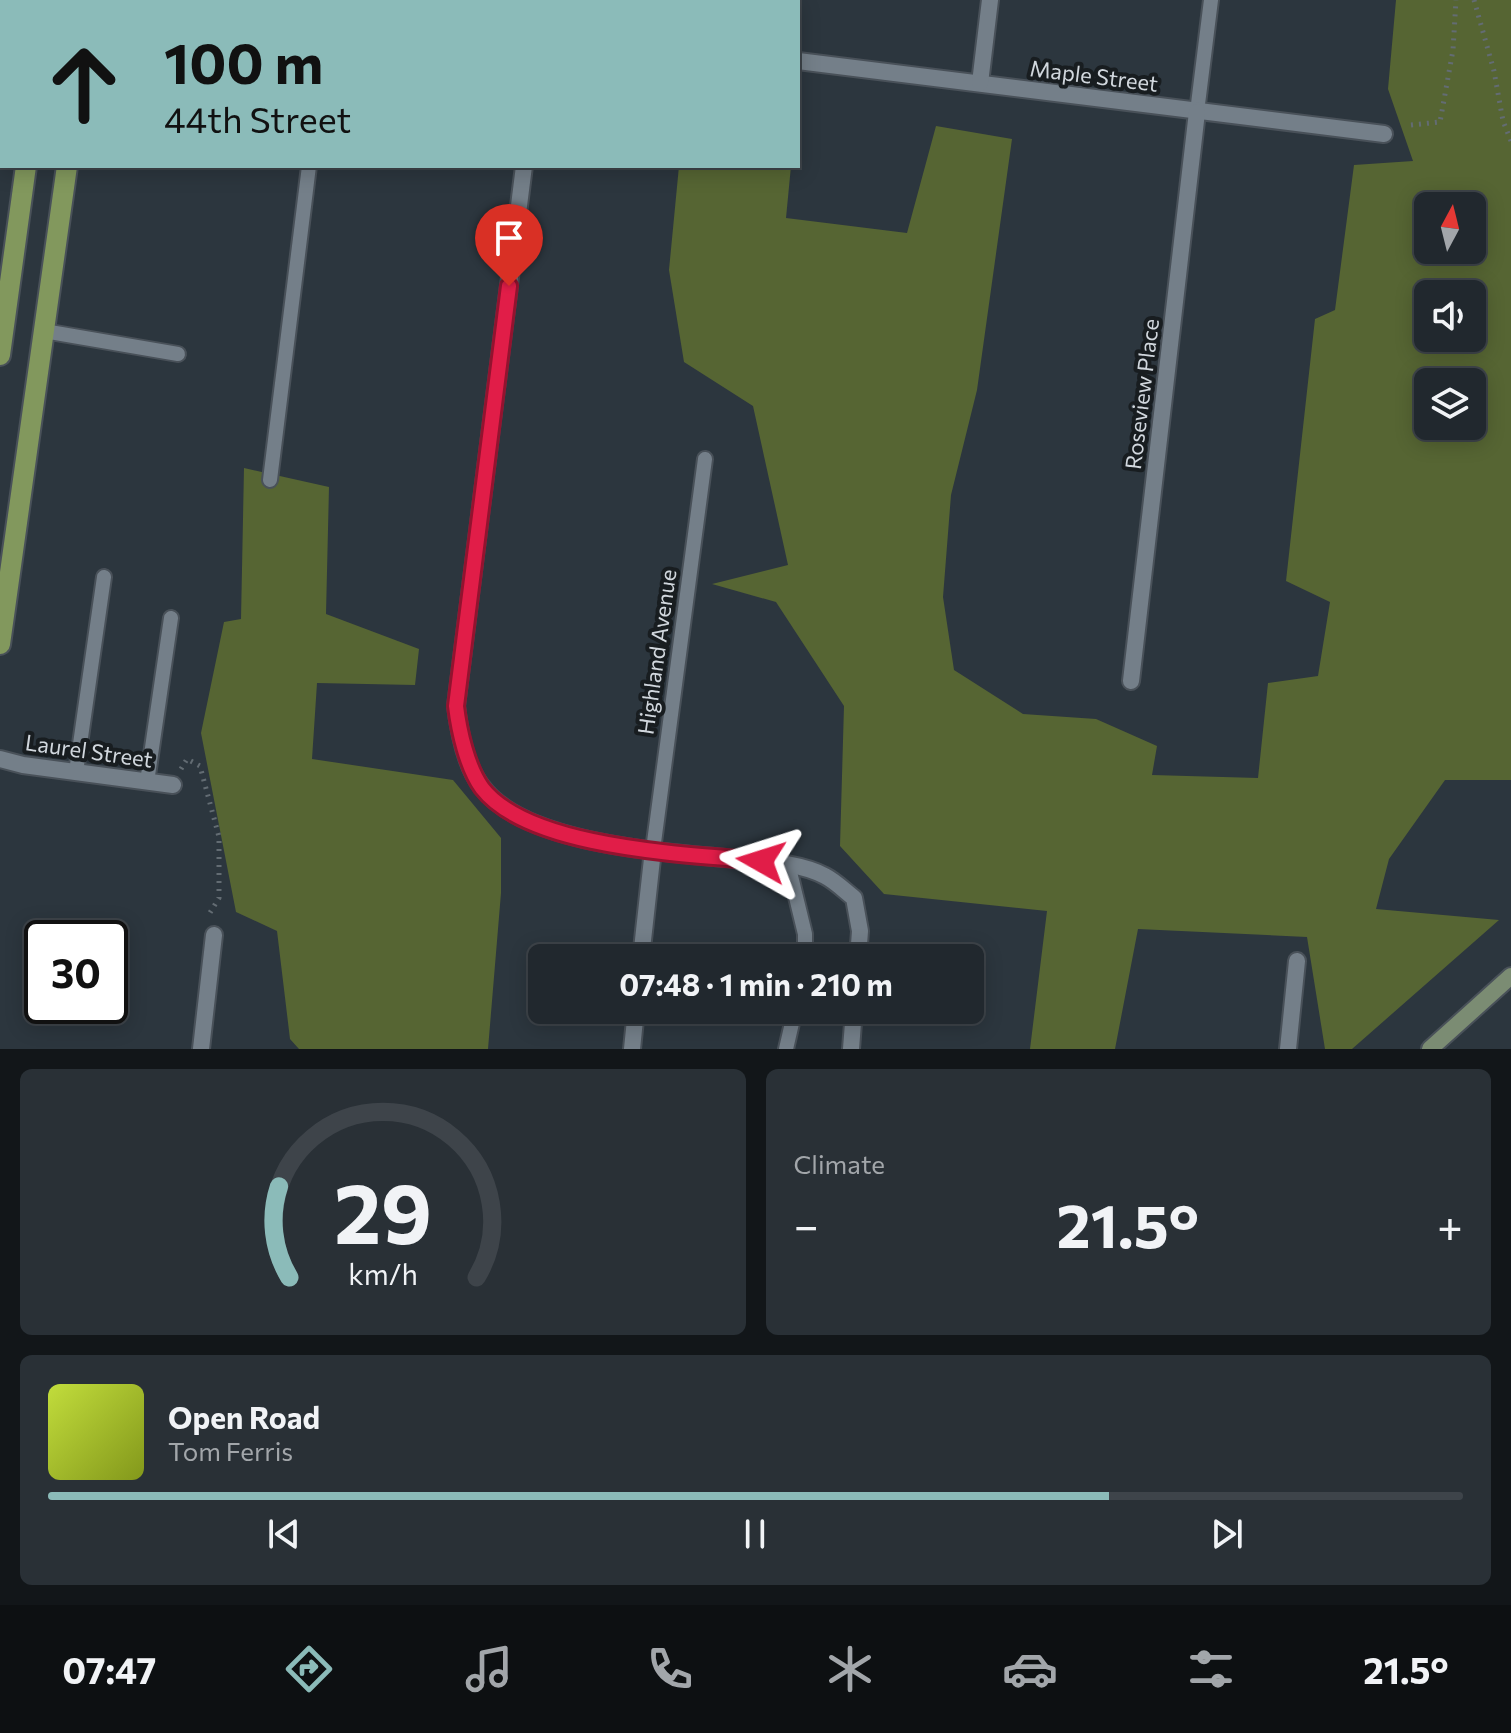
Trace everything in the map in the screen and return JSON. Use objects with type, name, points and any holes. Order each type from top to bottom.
[{"type":"main road","points":[[0,355],[26,168]]},
{"type":"main road","points":[[0,644],[67,168]]},
{"type":"main road","points":[[1430,1049],[1511,976]]},
{"type":"street","points":[[980,83],[990,0]]},
{"type":"street","name":"Maple Street","points":[[800,61],[1384,134]]},
{"type":"street","name":"Roseview Place","points":[[1131,681],[1197,112]]},
{"type":"street","points":[[524,168],[456,706],[459,733],[481,786],[506,811],[570,836],[653,850],[788,864],[826,876],[854,898],[859,944]]},
{"type":"street","name":"Laurel Street","points":[[0,759],[23,765],[173,785]]},
{"type":"street","points":[[643,944],[653,850]]},
{"type":"street","points":[[201,1049],[214,935]]},
{"type":"street","points":[[1288,1049],[1297,961]]},
{"type":"street","points":[[632,1049],[635,1024]]},
{"type":"street","points":[[851,1049],[853,1024]]},
{"type":"lane","points":[[1197,112],[1211,0]]},
{"type":"lane","points":[[270,480],[309,168]]},
{"type":"lane","points":[[44,331],[178,354]]},
{"type":"lane","name":"Highland Avenue","points":[[653,850],[705,459]]},
{"type":"lane","points":[[76,772],[104,577]]},
{"type":"lane","points":[[147,782],[171,618]]},
{"type":"lane","points":[[788,864],[805,944]]},
{"type":"lane","points":[[786,1049],[792,1024]]},
{"type":"path","points":[[1411,125],[1440,122],[1453,50],[1456,0]]},
{"type":"path","points":[[1474,0],[1494,71],[1503,121],[1511,141]]},
{"type":"path","points":[[173,785],[187,759],[200,766],[219,837],[219,898],[206,920],[214,935]]},
{"type":"green space","points":[[1396,0],[1511,0],[1511,780],[1445,780],[1389,859],[1376,909],[1499,920],[1352,1049],[1325,1049],[1307,937],[1138,929],[1115,1049],[1030,1049],[1047,911],[884,894],[840,846],[844,706],[776,602],[712,584],[788,565],[753,406],[684,362],[669,270],[679,168],[791,168],[786,218],[907,233],[936,126],[1012,139],[977,390],[951,495],[943,597],[954,670],[1023,714],[1096,719],[1157,746],[1152,775],[1258,778],[1268,683],[1318,676],[1330,602],[1286,581],[1315,319],[1335,310],[1354,165],[1413,161],[1388,89]]},
{"type":"green space","points":[[244,468],[329,487],[326,614],[419,649],[415,685],[317,683],[312,759],[453,780],[501,838],[501,893],[488,1049],[299,1049],[290,1039],[277,931],[236,912],[201,733],[224,622],[241,619]]},
{"type":"route","points":[[509,286],[456,706],[459,733],[481,786],[506,811],[570,836],[653,850],[761,861]]}]
